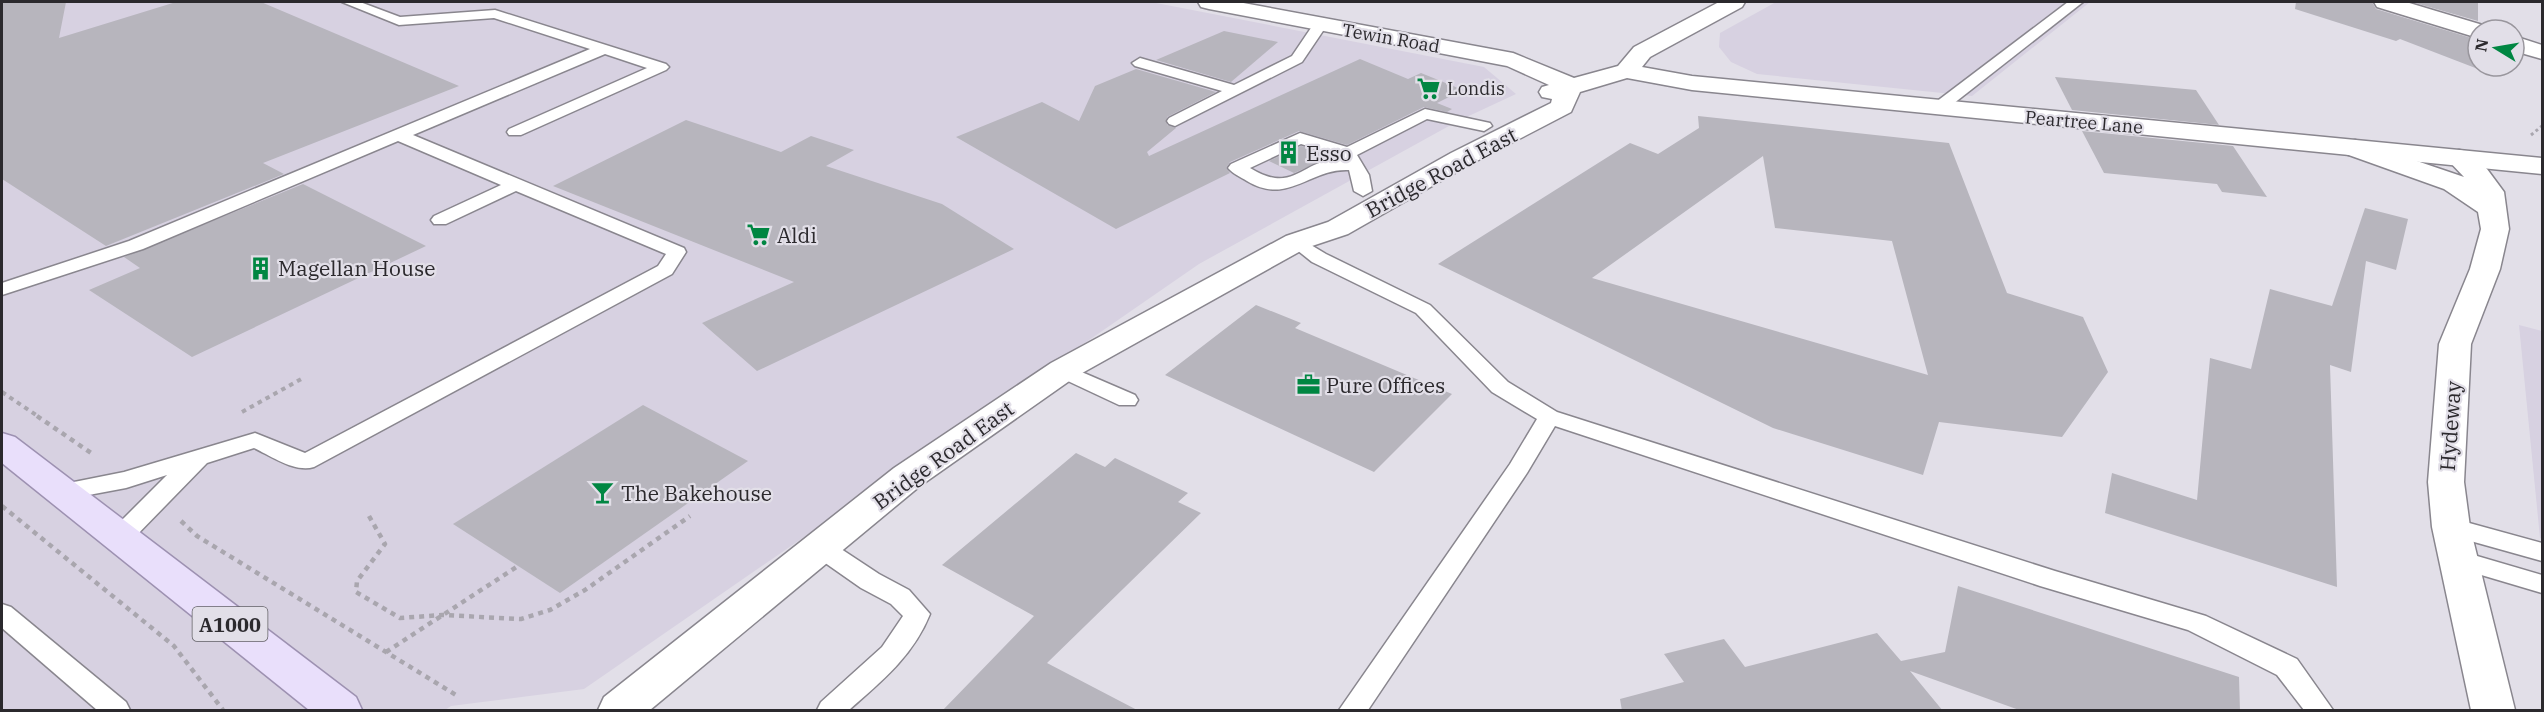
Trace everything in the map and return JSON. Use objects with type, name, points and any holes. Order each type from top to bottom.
[{"type":"main road","name":"A1000","points":[[2,445],[340,711]]},
{"type":"street","name":"Tewin Road","points":[[1209,2],[1513,60],[1570,85]]},
{"type":"street","points":[[1626,71],[1642,52],[1732,2]]},
{"type":"street","points":[[2385,2],[2466,27]]},
{"type":"street","points":[[2526,47],[2542,52]]},
{"type":"street","name":"Peartree Lane","points":[[1626,71],[1692,83],[2542,166]]},
{"type":"street","name":"Bridge Road East","points":[[1296,243],[1320,215],[1533,99],[1570,85],[1626,71]]},
{"type":"street","name":"Bridge Road East","points":[[620,711],[907,477],[1063,370],[1296,243],[1338,228],[1460,159],[1562,107],[1570,85]]},
{"type":"street","points":[[2355,148],[2454,183],[2490,207]]},
{"type":"street","name":"Hydeway","points":[[2458,158],[2477,175],[2490,192],[2490,207],[2495,229],[2485,268],[2455,344],[2446,482],[2456,543],[2493,711]]},
{"type":"lane","points":[[349,2],[399,21],[495,14],[660,67],[515,132]]},
{"type":"lane","points":[[1938,108],[2076,2]]},
{"type":"lane","points":[[1175,121],[1297,59],[1320,25]]},
{"type":"lane","points":[[2,289],[136,244],[604,49]]},
{"type":"lane","points":[[1140,63],[1236,90]]},
{"type":"lane","points":[[1363,191],[1360,175],[1351,159],[1300,138],[1237,168],[1264,184],[1289,184],[1331,164],[1351,159],[1425,114],[1484,126]]},
{"type":"lane","points":[[62,492],[126,480],[255,440],[306,462],[665,270],[677,252],[398,135]]},
{"type":"lane","points":[[440,220],[517,184]]},
{"type":"lane","points":[[1296,243],[1320,258],[1423,309],[1500,387],[1549,417],[2049,579],[2197,623],[2287,667],[2319,711]]},
{"type":"lane","points":[[1063,370],[1127,400]]},
{"type":"lane","points":[[1353,711],[1519,468],[1549,417]]},
{"type":"lane","points":[[120,537],[157,498],[201,458]]},
{"type":"lane","points":[[2456,543],[2542,552]]},
{"type":"lane","points":[[2456,543],[2542,584]]},
{"type":"lane","points":[[820,547],[870,581],[900,597],[917,614],[911,632],[893,653],[831,711]]},
{"type":"lane","points":[[2,614],[116,711]]},
{"type":"path","points":[[2,392],[126,480]]},
{"type":"path","points":[[157,498],[197,536],[456,695]]},
{"type":"path","points":[[2,506],[174,646],[223,711]]},
{"type":"path","points":[[369,516],[385,544],[357,581],[356,592],[400,618],[442,615],[480,619],[521,619],[550,610],[585,590],[690,516]]},
{"type":"path","points":[[386,652],[518,566]]},
{"type":"shaded area","points":[[2,2],[1151,2],[1484,67],[1516,94],[1458,121],[1199,264],[584,689],[451,706],[445,710],[2,710]]},
{"type":"shaded area","points":[[1776,2],[2090,2],[1972,96],[1757,74],[1731,62],[1719,47],[1720,33]]},
{"type":"shaded area","points":[[2519,325],[2542,331],[2542,539],[2540,538]]},
{"type":"building","points":[[2,2],[66,2],[59,38],[176,2],[261,2],[459,86],[263,163],[284,174],[106,246],[2,179]]},
{"type":"building","points":[[2296,2],[2372,2],[2376,9],[2466,36],[2466,64],[2400,39],[2396,41],[2295,9]]},
{"type":"building","points":[[2412,2],[2478,2],[2478,18],[2468,18]]},
{"type":"building","points":[[1224,31],[1278,42],[1231,82],[1156,60]]},
{"type":"building","points":[[1360,59],[1408,79],[1421,73],[1463,90],[1437,103],[1452,109],[1447,112],[1424,107],[1347,145],[1299,131],[1230,162],[1226,168],[1230,173],[1116,229],[956,137],[1042,102],[1079,121],[1095,86],[1136,69],[1216,92],[1167,117],[1167,125],[1176,128],[1147,152],[1149,156]]},
{"type":"building","points":[[2055,77],[2196,90],[2219,125],[2072,110]]},
{"type":"building","points":[[1698,116],[1949,143],[2007,293],[2083,317],[2108,372],[2062,437],[1939,422],[1923,475],[1773,428],[1438,264],[1630,143],[1658,154],[1699,128]],"holes":[[[1763,156],[1775,228],[1892,241],[1928,375],[1592,278]]]},
{"type":"building","points":[[686,120],[781,152],[811,136],[854,150],[826,166],[942,204],[1014,249],[757,371],[702,323],[794,282],[553,186]]},
{"type":"building","points":[[2082,131],[2233,146],[2267,197],[2222,192],[2217,184],[2104,173]]},
{"type":"building","points":[[1301,146],[1333,156],[1294,173],[1269,161]]},
{"type":"building","name":"Magellan House","points":[[303,184],[426,246],[192,357],[89,290],[140,268],[124,257]]},
{"type":"building","points":[[2365,208],[2408,219],[2396,270],[2366,261],[2351,372],[2330,365],[2337,587],[2105,513],[2112,473],[2197,500],[2210,358],[2251,369],[2270,289],[2332,306]]},
{"type":"building","name":"Pure Offices","points":[[1256,305],[1301,323],[1295,328],[1452,394],[1374,472],[1165,375]]},
{"type":"building","name":"The Bakehouse","points":[[643,405],[748,461],[560,593],[453,524]]},
{"type":"building","points":[[1076,453],[1105,467],[1115,458],[1188,493],[1178,502],[1201,513],[1047,663],[1139,711],[942,711],[1034,616],[942,565]]},
{"type":"building","points":[[1958,586],[2239,677],[2240,711],[2022,711],[1910,671],[1943,711],[1622,711],[1620,699],[1684,682],[1664,654],[1724,639],[1745,667],[1877,633],[1901,661],[1945,652]]},
{"type":"place","name":"Londis","points":[[1429,88]]},
{"type":"place","name":"Esso","points":[[1288,153]]},
{"type":"place","name":"Aldi","points":[[759,235]]},
{"type":"place","name":"Magellan House","points":[[260,268]]},
{"type":"place","name":"Pure Offices","points":[[1308,385]]},
{"type":"place","name":"The Bakehouse","points":[[603,493]]}]
